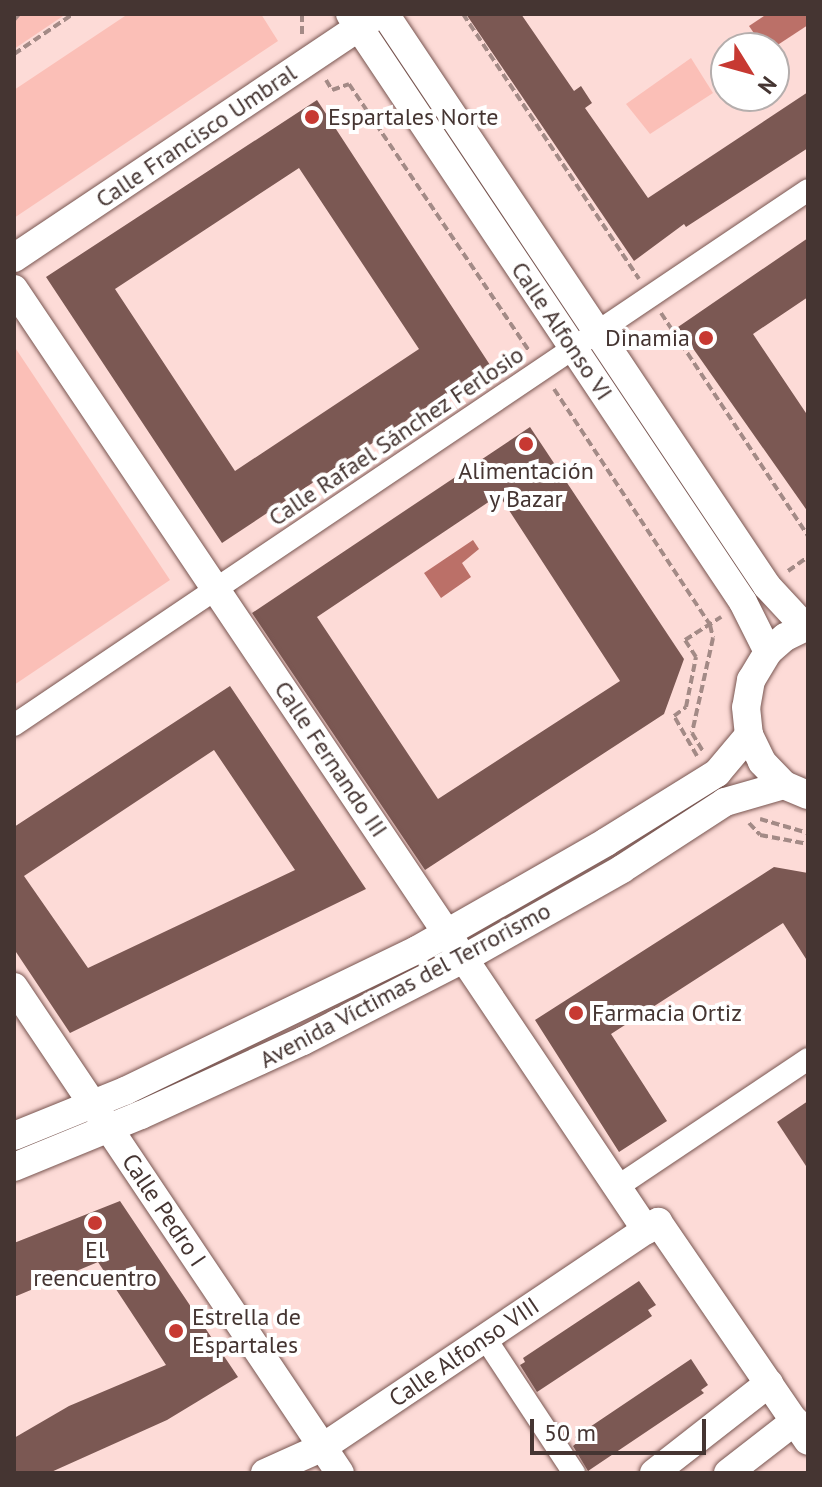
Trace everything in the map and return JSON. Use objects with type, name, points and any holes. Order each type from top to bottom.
[{"type":"street","name":"Calle Alfonso VI","points":[[385,14],[767,586],[807,627]]},
{"type":"street","name":"Calle Francisco Umbral","points":[[14,258],[311,59],[362,18]]},
{"type":"street","name":"Calle Alfonso VI","points":[[362,18],[574,348],[743,602],[768,652]]},
{"type":"street","name":"Calle Rafael Sánchez Ferlosio","points":[[14,725],[808,190]]},
{"type":"street","name":"Calle Fernando III","points":[[14,289],[617,1187],[652,1226],[802,1431]]},
{"type":"street","points":[[796,790],[762,762],[749,735],[746,707],[751,680],[768,652],[785,637],[807,627]]},
{"type":"street","name":"Avenida Víctimas del Terrorismo","points":[[14,1136],[94,1104],[290,1014],[448,932],[606,842],[717,773],[749,735]]},
{"type":"street","name":"Avenida Víctimas del Terrorismo","points":[[14,1167],[110,1129],[303,1041],[465,958],[622,869],[732,799],[796,790]]},
{"type":"street","name":"Calle Pedro I","points":[[14,987],[340,1473]]},
{"type":"street","points":[[617,1187],[808,1059]]},
{"type":"street","name":"Calle Alfonso VIII","points":[[265,1473],[323,1447],[652,1226]]},
{"type":"street","points":[[485,1338],[574,1473]]},
{"type":"street","points":[[654,1473],[769,1383]]},
{"type":"street","points":[[728,1473],[802,1431]]},
{"type":"path","points":[[14,20],[19,14]]},
{"type":"path","points":[[14,54],[73,14]]},
{"type":"path","points":[[302,14],[301,45],[332,90],[349,84],[710,625],[713,638],[692,733],[717,773]]},
{"type":"path","points":[[463,14],[808,536]]},
{"type":"path","points":[[732,799],[760,835],[808,844]]},
{"type":"shaded area","points":[[14,14],[66,14],[14,49]]},
{"type":"shaded area","points":[[128,14],[261,14],[278,41],[14,218],[14,90]]},
{"type":"shaded area","points":[[767,14],[807,14],[808,25],[790,37],[790,32],[753,32],[749,26]]},
{"type":"shaded area","points":[[691,58],[710,88],[710,95],[650,134],[626,104]]},
{"type":"shaded area","points":[[14,346],[170,580],[14,685]]},
{"type":"shaded area","points":[[473,540],[479,549],[462,563],[471,577],[441,598],[424,573]]},
{"type":"building","points":[[466,14],[521,14],[574,91],[581,86],[592,103],[585,108],[648,198],[778,112],[790,112],[790,104],[808,92],[808,148],[686,227],[684,224],[634,261]]},
{"type":"building","points":[[317,100],[490,365],[222,543],[46,277]],"holes":[[[299,168],[419,349],[235,471],[115,289]]]},
{"type":"building","points":[[808,238],[808,297],[753,334],[808,416],[808,512],[678,327]]},
{"type":"building","points":[[530,427],[684,659],[664,714],[425,870],[252,613]],"holes":[[[499,495],[620,681],[438,799],[317,617]]]},
{"type":"building","points":[[230,686],[366,889],[70,1033],[14,949],[14,827]],"holes":[[[214,750],[295,870],[88,968],[24,876]]]},
{"type":"building","points":[[774,867],[808,873],[808,962],[783,923],[611,1034],[667,1121],[619,1152],[535,1020]]},
{"type":"building","points":[[808,1101],[808,1169],[777,1122]]},
{"type":"building","name":"Estrella de Espartales","points":[[120,1201],[238,1377],[167,1420],[49,1473],[14,1473],[14,1438],[69,1406],[166,1365],[98,1262],[14,1297],[14,1243]]},
{"type":"building","points":[[639,1281],[656,1305],[648,1310],[652,1316],[537,1392],[520,1365],[525,1362],[523,1358]]},
{"type":"building","points":[[691,1359],[708,1385],[701,1390],[704,1393],[588,1471],[573,1446],[579,1441],[575,1437]]},
{"type":"place","name":"Espartales Norte","points":[[312,117]]},
{"type":"place","name":"Dinamia","points":[[706,338]]},
{"type":"place","name":"Alimentación y Bazar","points":[[526,444]]},
{"type":"place","name":"Farmacia Ortiz","points":[[576,1013]]},
{"type":"place","name":"El reencuentro","points":[[95,1223]]},
{"type":"place","name":"Estrella de Espartales","points":[[176,1331]]}]
